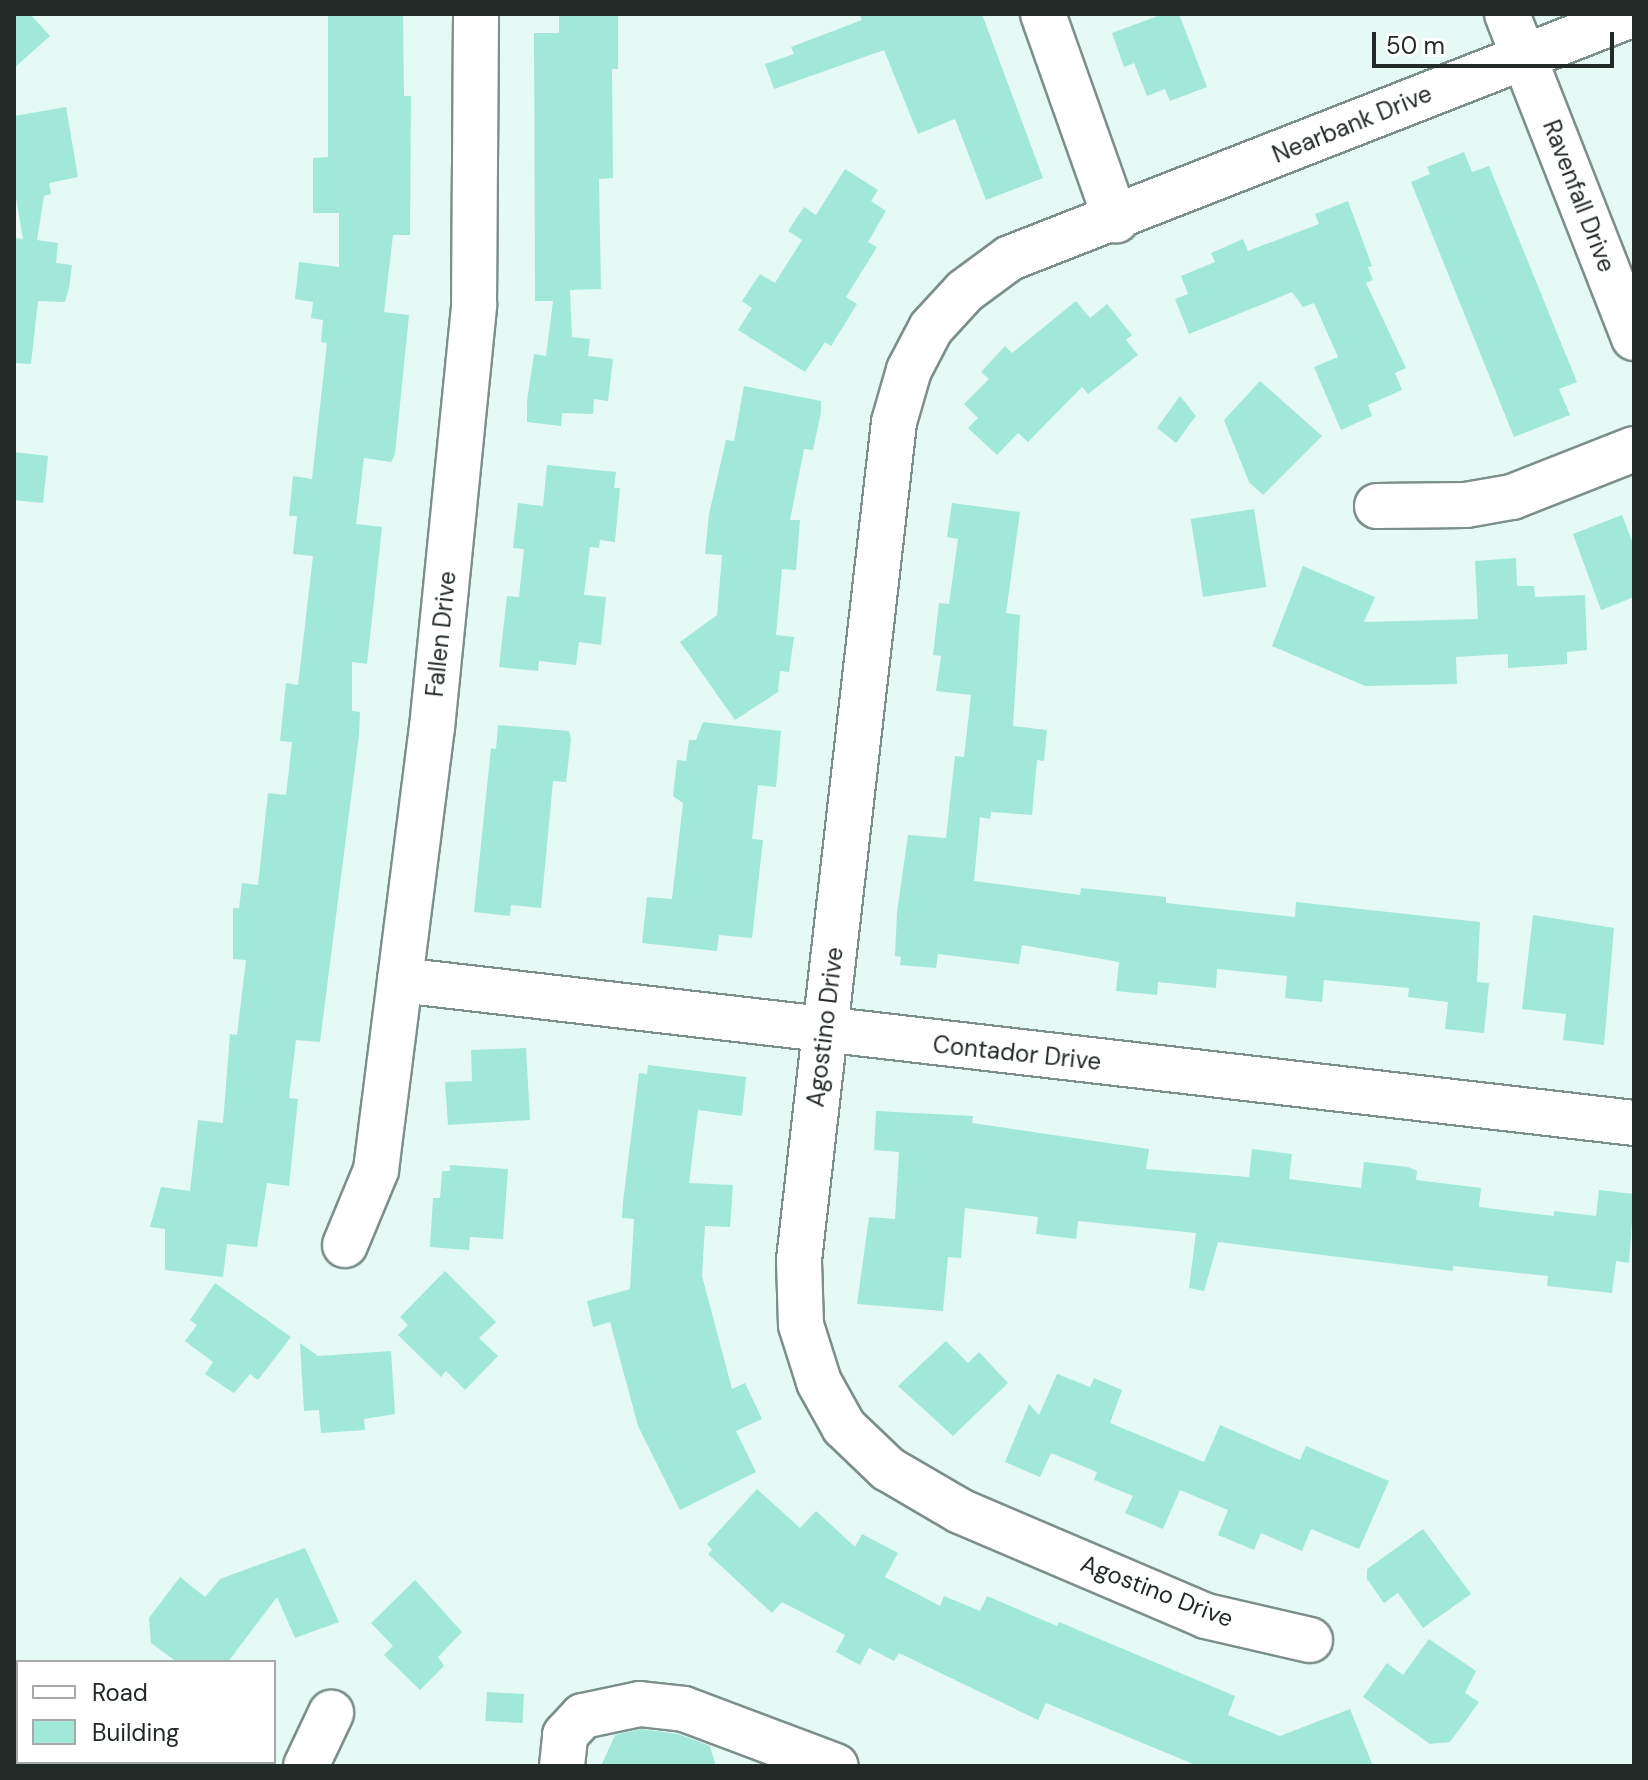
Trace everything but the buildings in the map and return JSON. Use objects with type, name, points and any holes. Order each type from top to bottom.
[{"type":"street","name":"Fallen Drive","points":[[345,1245],[376,1170],[432,728],[474,305],[476,14]]},
{"type":"street","points":[[1043,14],[1116,220]]},
{"type":"street","name":"Ravenfall Drive","points":[[1507,14],[1634,338]]},
{"type":"street","name":"Nearbank Drive","points":[[1116,220],[1523,54],[1634,14]]},
{"type":"street","name":"Agostino Drive","points":[[1116,220],[999,266],[965,291],[931,328],[909,370],[894,422],[799,1260],[801,1325],[819,1382],[844,1427],[888,1469],[960,1511],[1206,1616],[1310,1640]]},
{"type":"street","points":[[1377,506],[1466,505],[1512,497],[1634,449]]},
{"type":"street","name":"Contador Drive","points":[[400,980],[825,1032],[1634,1123]]},
{"type":"street","points":[[562,1766],[565,1735],[583,1716],[640,1704],[684,1709],[836,1766]]},
{"type":"street","points":[[306,1766],[331,1713]]}]
